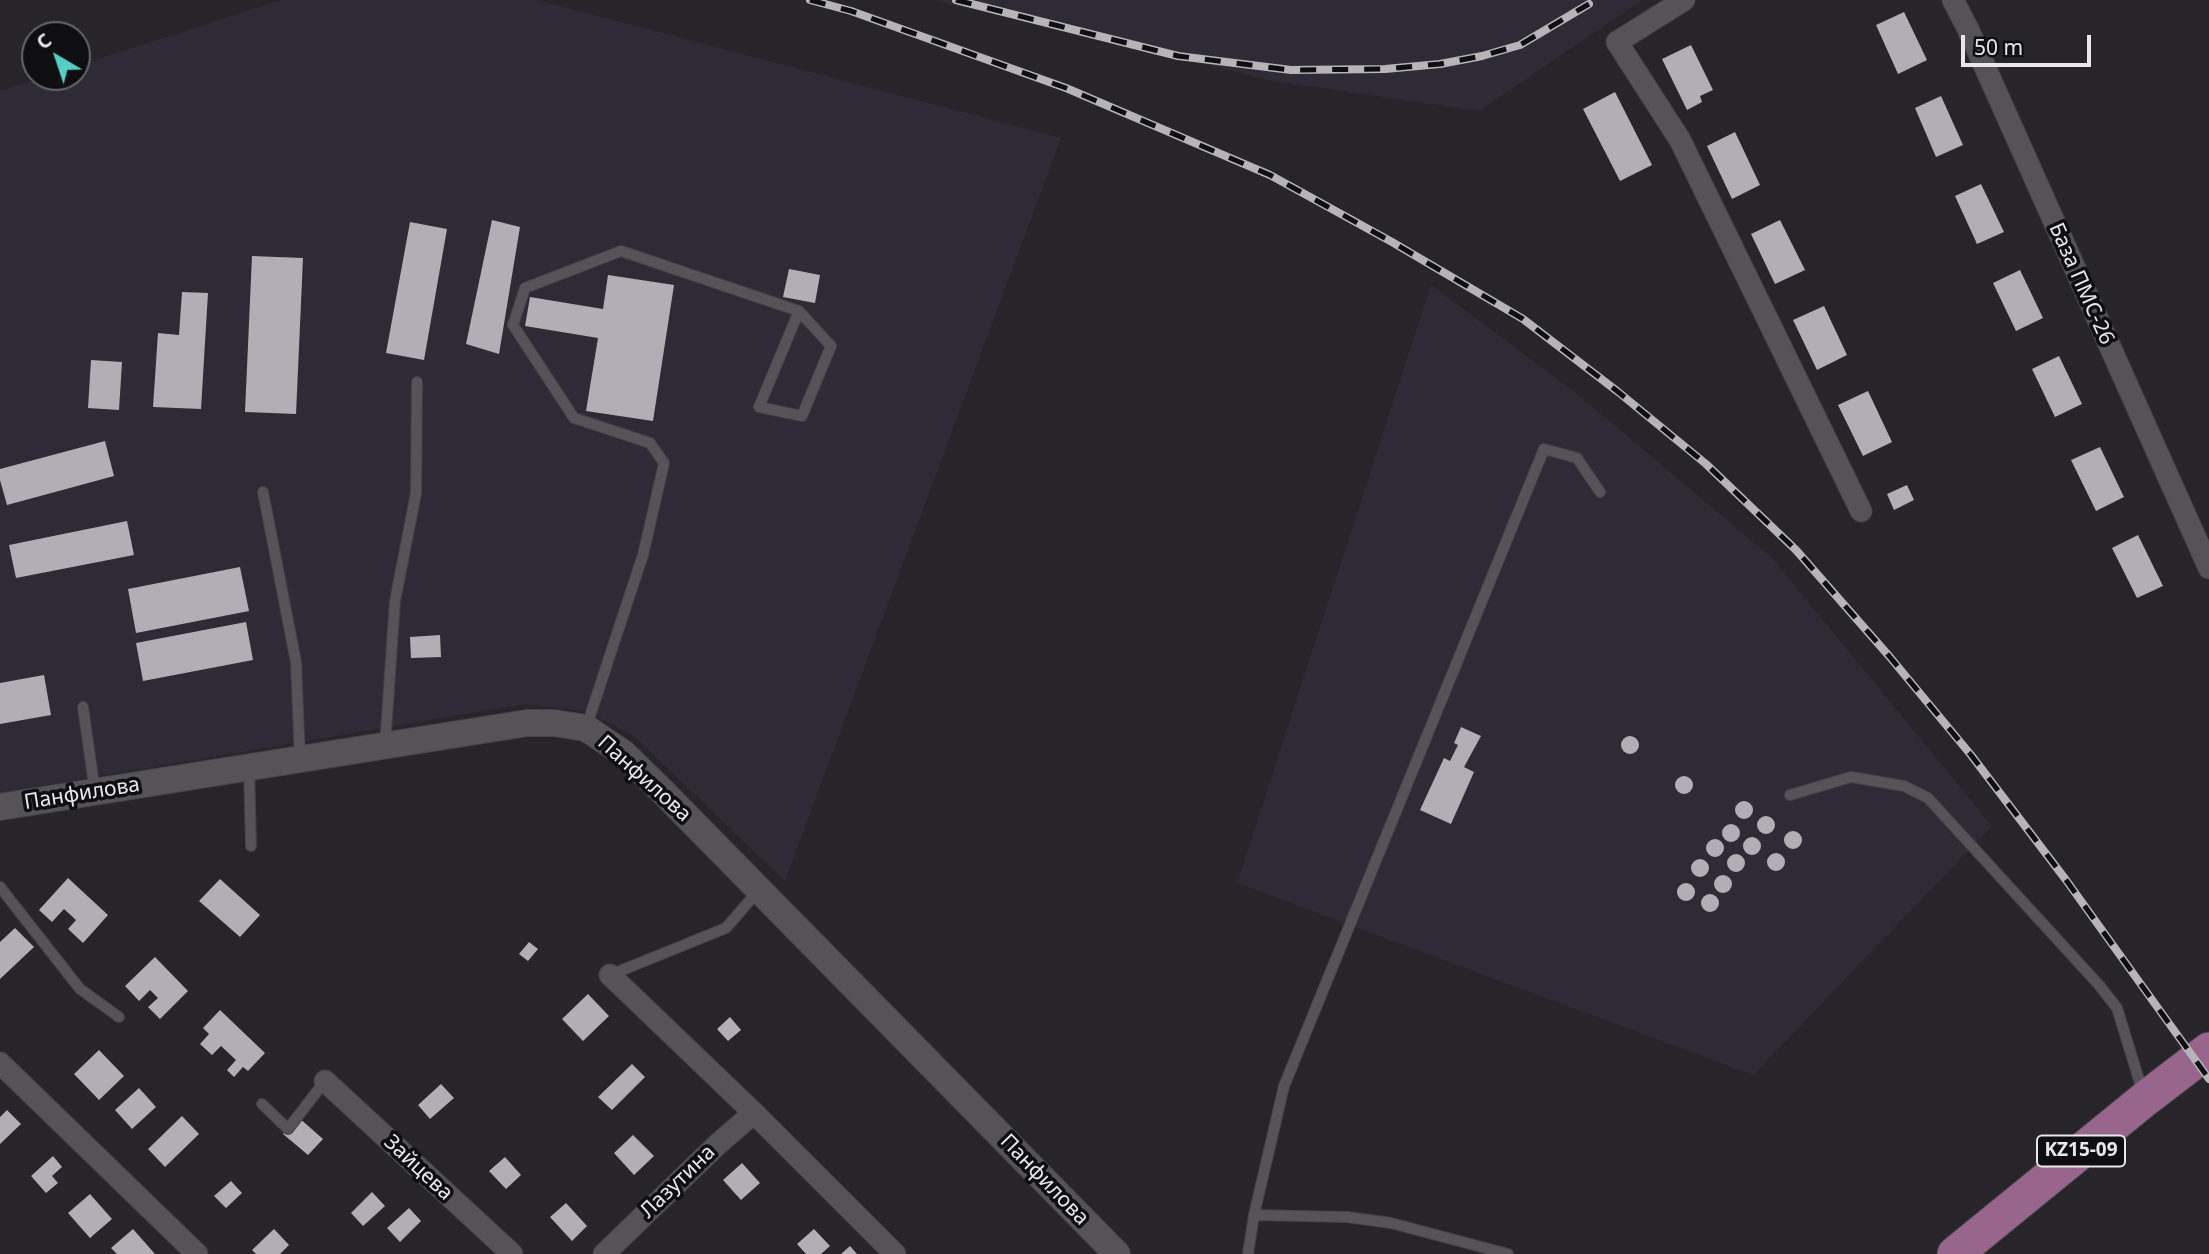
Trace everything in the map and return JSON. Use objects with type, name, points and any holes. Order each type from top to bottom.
[{"type":"highway","name":"KZ15-09","points":[[1955,1254],[2209,1050]]},
{"type":"street","points":[[1684,0],[1617,42],[1680,140],[1861,511]]},
{"type":"street","name":"База ПМС-26","points":[[1953,0],[2209,568]]},
{"type":"street","name":"Панфилова","points":[[0,807],[527,723],[554,723],[586,728],[623,753],[1117,1254]]},
{"type":"street","points":[[610,975],[754,1113],[895,1254]]},
{"type":"street","points":[[0,1063],[197,1254]]},
{"type":"street","name":"Зайцева","points":[[325,1081],[512,1254]]},
{"type":"street","name":"Лазутина","points":[[604,1254],[719,1143],[754,1113]]},
{"type":"lane","points":[[586,728],[643,555],[664,463],[650,443],[574,418],[513,325],[525,288],[621,251],[799,311],[831,346],[802,416],[759,407],[799,311]]},
{"type":"lane","points":[[386,746],[395,601],[416,493],[416,382]]},
{"type":"lane","points":[[1248,1254],[1254,1215],[1284,1086],[1544,449],[1577,458],[1600,492]]},
{"type":"lane","points":[[263,492],[296,662],[300,759]]},
{"type":"lane","points":[[83,707],[95,792]]},
{"type":"lane","points":[[249,767],[251,846]]},
{"type":"lane","points":[[1790,795],[1851,777],[1904,786],[1928,798],[2099,985],[2117,1009],[2145,1099]]},
{"type":"lane","points":[[0,887],[80,989],[119,1017]]},
{"type":"lane","points":[[610,975],[726,928],[759,889]]},
{"type":"lane","points":[[262,1104],[288,1129],[325,1081]]},
{"type":"lane","points":[[1254,1215],[1347,1217],[1391,1223],[1508,1254]]},
{"type":"shaded area","points":[[281,0],[537,0],[1061,138],[785,881],[634,736],[588,712],[525,704],[0,793],[0,91],[21,84],[21,91],[91,91],[91,61]]},
{"type":"shaded area","points":[[933,0],[1642,0],[1479,111],[1274,81]]},
{"type":"shaded area","points":[[1431,285],[1576,393],[1772,558],[1992,826],[1753,1075],[1237,883]]},
{"type":"building","points":[[1904,12],[1927,60],[1898,74],[1876,25]]},
{"type":"building","points":[[1691,45],[1713,90],[1700,96],[1702,102],[1687,110],[1662,59]]},
{"type":"building","points":[[1615,92],[1652,165],[1620,181],[1583,109]]},
{"type":"building","points":[[1941,96],[1963,145],[1936,157],[1915,108]]},
{"type":"building","points":[[1735,132],[1760,185],[1732,199],[1707,146]]},
{"type":"building","points":[[1981,184],[2004,232],[1977,244],[1955,196]]},
{"type":"building","points":[[492,220],[520,227],[499,354],[466,344]]},
{"type":"building","points":[[1780,220],[1805,270],[1775,284],[1751,234]]},
{"type":"building","points":[[410,222],[447,229],[424,360],[386,353]]},
{"type":"building","points":[[252,256],[303,258],[296,414],[245,412]]},
{"type":"building","points":[[789,269],[820,275],[815,303],[783,297]]},
{"type":"building","points":[[2020,270],[2043,318],[2016,331],[1993,283]]},
{"type":"building","points":[[608,275],[674,285],[653,421],[586,411],[598,338],[525,326],[530,297],[603,309]]},
{"type":"building","points":[[182,292],[208,293],[201,409],[153,407],[158,333],[179,335]]},
{"type":"building","points":[[1824,306],[1847,355],[1817,370],[1793,320]]},
{"type":"building","points":[[2059,356],[2082,404],[2055,417],[2032,369]]},
{"type":"building","points":[[91,360],[122,362],[119,410],[88,408]]},
{"type":"building","points":[[1868,391],[1892,442],[1863,456],[1838,405]]},
{"type":"building","points":[[105,441],[114,476],[7,505],[0,469]]},
{"type":"building","points":[[2100,447],[2124,497],[2096,511],[2071,460]]},
{"type":"building","points":[[1907,485],[1914,500],[1894,510],[1887,494]]},
{"type":"building","points":[[127,521],[134,555],[16,578],[9,545]]},
{"type":"building","points":[[2138,535],[2163,586],[2137,598],[2112,548]]},
{"type":"building","points":[[240,567],[249,611],[136,633],[128,589]]},
{"type":"building","points":[[246,622],[253,660],[143,681],[136,643]]},
{"type":"building","points":[[440,635],[441,657],[411,658],[410,637]]},
{"type":"building","points":[[44,675],[51,715],[0,724],[0,683]]},
{"type":"building","points":[[1461,727],[1481,736],[1464,767],[1474,772],[1451,824],[1420,810],[1444,758],[1450,761],[1458,745],[1454,743]]},
{"type":"building","points":[[1630,736],[1636,739],[1639,745],[1636,751],[1630,754],[1624,751],[1621,745],[1624,739]]},
{"type":"building","points":[[1684,776],[1690,779],[1693,785],[1690,791],[1684,794],[1678,791],[1675,785],[1678,779]]},
{"type":"building","points":[[1744,801],[1750,804],[1753,810],[1750,816],[1744,819],[1738,816],[1735,810],[1738,804]]},
{"type":"building","points":[[1766,816],[1772,819],[1775,825],[1772,831],[1766,834],[1760,831],[1757,825],[1760,819]]},
{"type":"building","points":[[1731,824],[1737,827],[1740,833],[1737,839],[1731,842],[1725,839],[1722,833],[1725,827]]},
{"type":"building","points":[[1793,831],[1799,834],[1802,840],[1799,846],[1793,849],[1787,846],[1784,840],[1787,834]]},
{"type":"building","points":[[1752,837],[1758,840],[1761,846],[1758,852],[1752,855],[1746,852],[1743,846],[1746,840]]},
{"type":"building","points":[[1715,839],[1721,842],[1724,848],[1721,854],[1715,857],[1709,854],[1706,848],[1709,842]]},
{"type":"building","points":[[1776,853],[1782,856],[1785,862],[1782,868],[1776,871],[1770,868],[1767,862],[1770,856]]},
{"type":"building","points":[[1736,854],[1742,857],[1745,863],[1742,869],[1736,872],[1730,869],[1727,863],[1730,857]]},
{"type":"building","points":[[1700,859],[1706,862],[1709,868],[1706,874],[1700,877],[1694,874],[1691,868],[1694,862]]},
{"type":"building","points":[[1723,875],[1729,878],[1732,884],[1729,890],[1723,893],[1717,890],[1714,884],[1717,878]]},
{"type":"building","points":[[68,878],[108,915],[83,943],[68,929],[76,920],[64,909],[52,922],[39,910]]},
{"type":"building","points":[[220,879],[260,915],[240,937],[199,901]]},
{"type":"building","points":[[1686,883],[1692,886],[1695,892],[1692,898],[1686,901],[1680,898],[1677,892],[1680,886]]},
{"type":"building","points":[[1710,894],[1716,897],[1719,903],[1716,909],[1710,912],[1704,909],[1701,903],[1704,897]]},
{"type":"building","points":[[15,928],[34,947],[0,979],[0,942]]},
{"type":"building","points":[[529,942],[538,949],[528,961],[519,954]]},
{"type":"building","points":[[155,957],[188,991],[160,1019],[148,1007],[158,998],[150,990],[139,1001],[125,986]]},
{"type":"building","points":[[588,994],[609,1016],[583,1041],[562,1019]]},
{"type":"building","points":[[220,1010],[265,1053],[248,1071],[243,1067],[234,1077],[227,1070],[236,1060],[221,1046],[212,1055],[200,1044],[209,1034],[203,1028]]},
{"type":"building","points":[[730,1017],[741,1030],[728,1041],[717,1029]]},
{"type":"building","points":[[99,1050],[124,1076],[99,1100],[74,1074]]},
{"type":"building","points":[[632,1064],[645,1077],[612,1110],[598,1097]]},
{"type":"building","points":[[441,1084],[454,1098],[430,1119],[418,1105]]},
{"type":"building","points":[[139,1088],[156,1107],[132,1129],[115,1110]]},
{"type":"building","points":[[7,1110],[21,1124],[0,1144],[0,1117]]},
{"type":"building","points":[[182,1116],[199,1134],[165,1167],[148,1149]]},
{"type":"building","points":[[298,1117],[323,1139],[308,1155],[283,1134]]},
{"type":"building","points":[[633,1135],[654,1156],[634,1175],[614,1153]]},
{"type":"building","points":[[53,1156],[62,1167],[52,1176],[58,1183],[46,1193],[31,1176]]},
{"type":"building","points":[[505,1157],[521,1175],[506,1189],[489,1171]]},
{"type":"building","points":[[742,1163],[760,1183],[741,1200],[723,1180]]},
{"type":"building","points":[[231,1181],[242,1193],[226,1208],[214,1196]]},
{"type":"building","points":[[372,1192],[385,1206],[363,1226],[351,1213]]},
{"type":"building","points":[[90,1194],[112,1219],[90,1238],[68,1213]]},
{"type":"building","points":[[566,1203],[587,1226],[572,1241],[550,1217]]},
{"type":"building","points":[[409,1208],[421,1221],[400,1242],[387,1228]]},
{"type":"building","points":[[133,1229],[155,1254],[117,1254],[111,1248]]},
{"type":"building","points":[[274,1229],[289,1245],[280,1254],[256,1254],[252,1250]]},
{"type":"building","points":[[814,1229],[830,1246],[821,1254],[806,1254],[797,1244]]},
{"type":"building","points":[[850,1246],[857,1254],[841,1254]]},
{"type":"railway","points":[[810,0],[851,11],[1066,88],[1270,175],[1392,242],[1523,319],[1617,391],[1706,464],[1796,550],[1889,656],[1971,755],[2066,880],[2209,1079]]},
{"type":"railway","points":[[956,0],[1178,56],[1291,70],[1385,69],[1440,64],[1482,56],[1520,45],[1589,4]]}]
